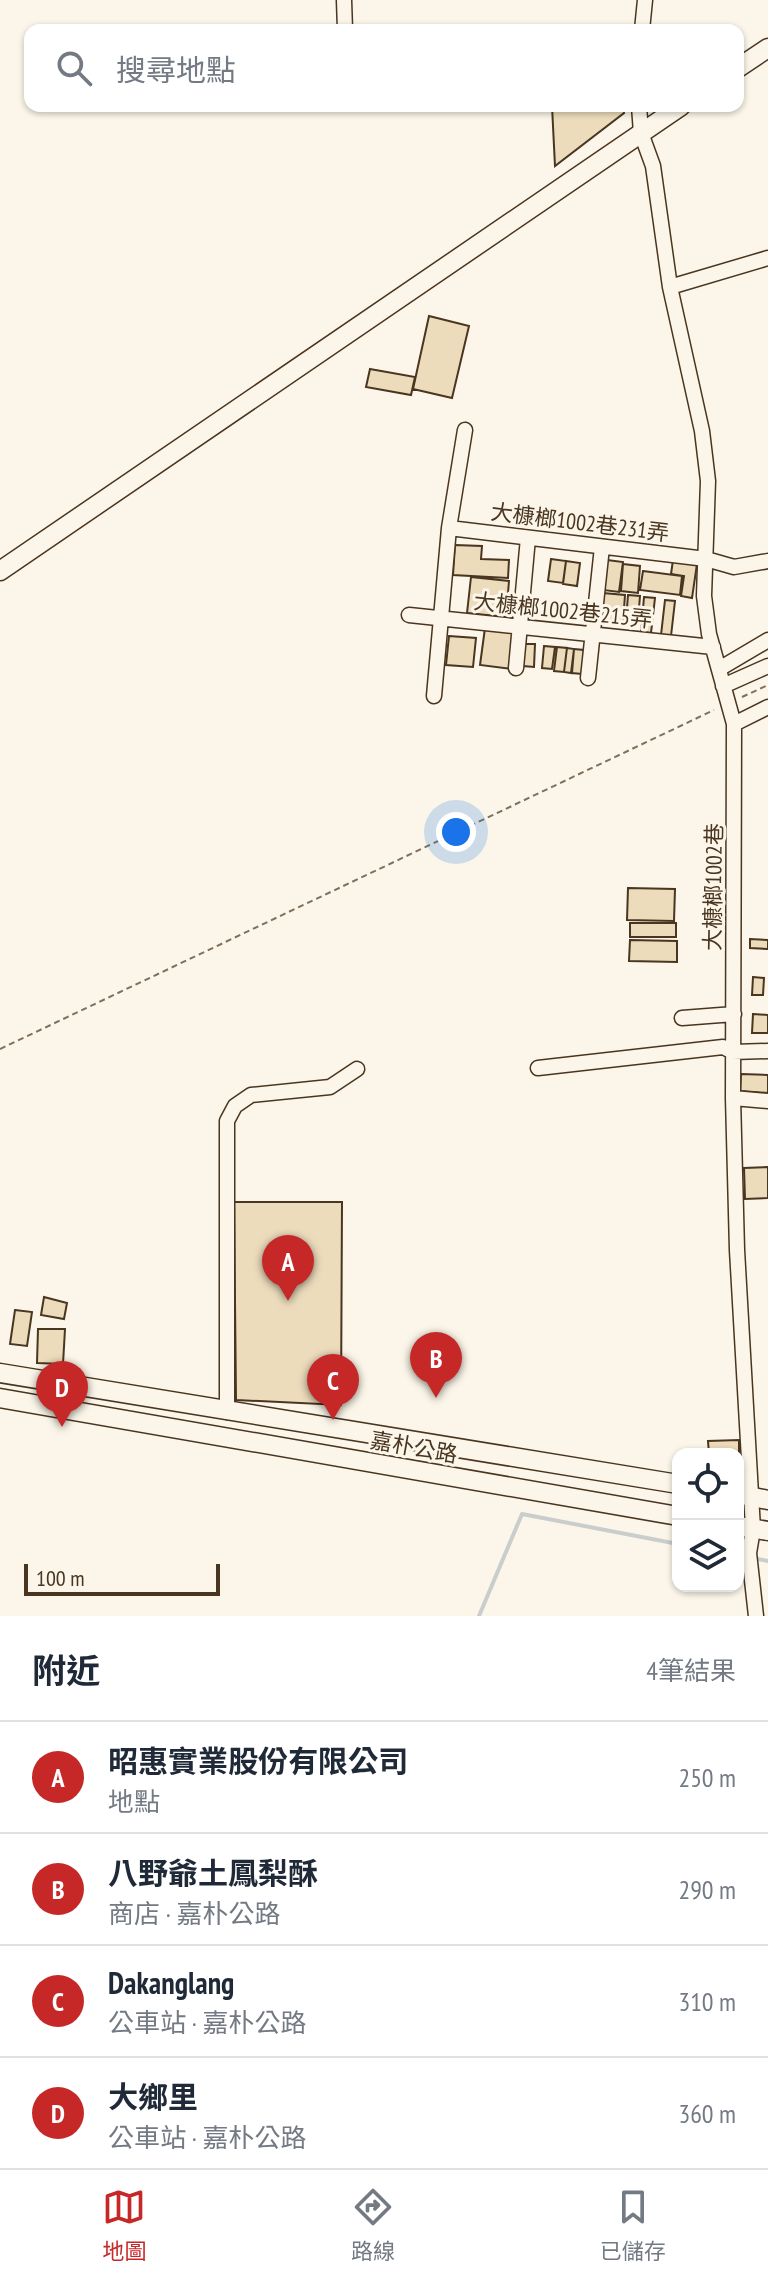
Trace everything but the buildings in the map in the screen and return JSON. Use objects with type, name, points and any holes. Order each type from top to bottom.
[{"type":"main road","points":[[744,64],[768,48]]},
{"type":"main road","points":[[0,571],[672,112]]},
{"type":"main road","name":"嘉朴公路","points":[[0,1373],[672,1483]]},
{"type":"main road","name":"嘉朴公路","points":[[0,1398],[672,1515]]},
{"type":"street","points":[[344,0],[345,24]]},
{"type":"street","points":[[643,24],[645,0]]},
{"type":"street","name":"大槺榔1002巷","points":[[639,112],[641,133],[653,166],[670,287],[702,431],[708,481],[704,596],[713,647],[734,724],[733,1098],[737,1250],[752,1496],[753,1529],[749,1553],[756,1616]]},
{"type":"street","points":[[670,287],[768,258]]},
{"type":"street","points":[[434,696],[449,528],[465,430]]},
{"type":"street","name":"大槺榔1002巷231弄","points":[[449,528],[706,559],[734,567],[768,561]]},
{"type":"street","points":[[516,668],[528,538]]},
{"type":"street","points":[[588,678],[602,547]]},
{"type":"street","name":"大槺榔1002巷215弄","points":[[409,615],[713,647]]},
{"type":"street","points":[[719,669],[768,640]]},
{"type":"street","points":[[723,686],[768,666]]},
{"type":"street","points":[[734,724],[768,707]]},
{"type":"street","points":[[682,1018],[734,1014]]},
{"type":"street","points":[[538,1068],[723,1047],[733,1052],[768,1051]]},
{"type":"street","points":[[227,1412],[227,1121],[235,1106],[251,1095],[330,1087],[357,1069]]},
{"type":"street","points":[[733,1098],[768,1101]]},
{"type":"path","points":[[0,1049],[768,685]]},
{"type":"waterway","points":[[479,1616],[522,1514],[672,1543]]},
{"type":"waterway","points":[[744,1556],[768,1561]]},
{"type":"place","name":"昭惠實業股份有限公司","points":[[288,1301]]},
{"type":"place","name":"八野爺土鳳梨酥","points":[[436,1398]]},
{"type":"place","name":"Dakanglang","points":[[333,1420]]},
{"type":"place","name":"大鄉里","points":[[62,1427]]}]
